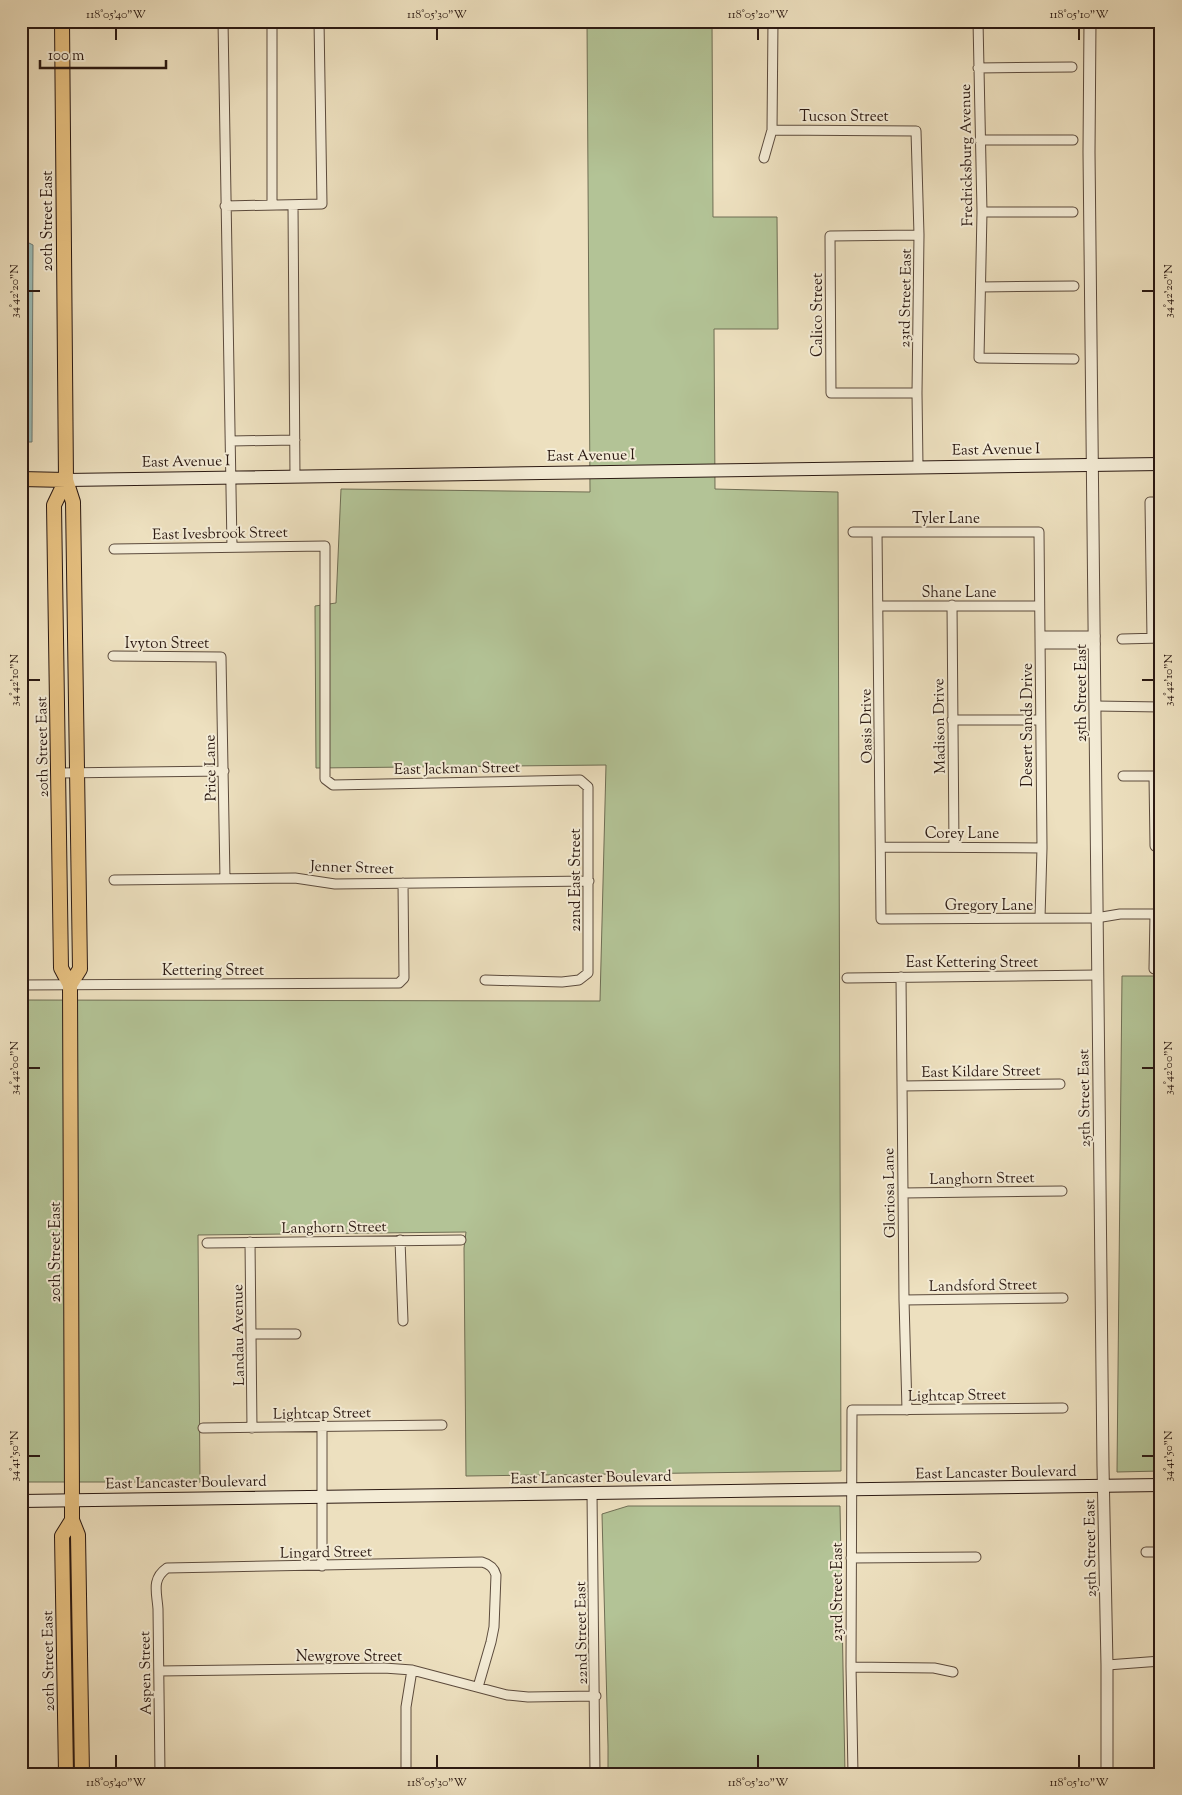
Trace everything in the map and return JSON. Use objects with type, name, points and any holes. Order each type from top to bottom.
[{"type":"main road","name":"20th Street East","points":[[62,21],[66,480],[73,502],[80,969],[70,985]]},
{"type":"main road","name":"East Avenue I","points":[[21,479],[296,477],[918,466],[1161,464]]},
{"type":"main road","name":"20th Street East","points":[[66,480],[54,505],[61,968],[70,985],[72,1520],[78,1535],[82,1774]]},
{"type":"main road","name":"East Lancaster Boulevard","points":[[21,1501],[1161,1485]]},
{"type":"main road","name":"20th Street East","points":[[66,1774],[62,1536],[72,1520]]},
{"type":"street","points":[[222,21],[232,547]]},
{"type":"street","points":[[272,21],[272,205]]},
{"type":"street","points":[[225,206],[322,204],[319,21]]},
{"type":"street","points":[[764,158],[772,130],[773,21]]},
{"type":"street","name":"Fredricksburg Avenue","points":[[978,21],[982,212],[979,358],[1074,359]]},
{"type":"street","name":"25th Street East","points":[[1090,21],[1089,152],[1096,706],[1096,918],[1107,1774]]},
{"type":"street","points":[[978,68],[1072,67]]},
{"type":"street","name":"Tucson Street","points":[[772,130],[916,131]]},
{"type":"street","name":"23rd Street East","points":[[916,131],[919,235],[918,466]]},
{"type":"street","points":[[980,140],[1073,140]]},
{"type":"street","points":[[294,205],[296,477]]},
{"type":"street","points":[[982,212],[1073,212]]},
{"type":"street","name":"Calico Street","points":[[918,393],[831,393],[830,236],[919,235]]},
{"type":"street","points":[[980,287],[1074,286]]},
{"type":"street","points":[[231,441],[295,440]]},
{"type":"street","points":[[1122,639],[1156,638],[1156,569],[1150,502],[1161,502]]},
{"type":"street","name":"Tyler Lane","points":[[853,532],[1039,532]]},
{"type":"street","name":"Oasis Drive","points":[[877,532],[881,919]]},
{"type":"street","name":"Desert Sands Drive","points":[[1039,532],[1042,848],[1040,918]]},
{"type":"street","name":"East Ivesbrook Street","points":[[114,549],[325,546],[324,779]]},
{"type":"street","name":"Madison Drive","points":[[952,605],[954,846]]},
{"type":"street","name":"Shane Lane","points":[[879,606],[1039,606]]},
{"type":"street","points":[[1040,640],[1095,640]]},
{"type":"street","name":"Ivyton Street","points":[[113,656],[221,657]]},
{"type":"street","name":"Price Lane","points":[[221,657],[225,880]]},
{"type":"street","points":[[1096,706],[1161,706]]},
{"type":"street","points":[[952,720],[1040,720]]},
{"type":"street","points":[[59,773],[224,771]]},
{"type":"street","points":[[1123,776],[1157,776],[1155,846],[1161,846]]},
{"type":"street","name":"East Jackman Street","points":[[324,779],[333,784],[580,780],[588,787]]},
{"type":"street","name":"22nd East Street","points":[[485,980],[562,982],[579,980],[588,973],[588,787]]},
{"type":"street","name":"Corey Lane","points":[[881,847],[1042,848]]},
{"type":"street","name":"Jenner Street","points":[[114,880],[295,878],[335,884],[589,881]]},
{"type":"street","name":"Kettering Street","points":[[21,985],[399,983],[404,978],[403,883]]},
{"type":"street","name":"Gregory Lane","points":[[881,919],[1096,918],[1120,914],[1158,914]]},
{"type":"street","points":[[1158,914],[1154,968],[1161,968]]},
{"type":"street","name":"East Kettering Street","points":[[848,978],[1097,975]]},
{"type":"street","name":"Gloriosa Lane","points":[[901,977],[907,1410]]},
{"type":"street","name":"East Kildare Street","points":[[902,1086],[1060,1084]]},
{"type":"street","name":"Langhorn Street","points":[[903,1192],[1062,1191]]},
{"type":"street","points":[[400,1240],[403,1321]]},
{"type":"street","name":"Langhorn Street","points":[[207,1243],[461,1240]]},
{"type":"street","name":"Landau Avenue","points":[[250,1242],[252,1428]]},
{"type":"street","name":"Landsford Street","points":[[904,1300],[1063,1298]]},
{"type":"street","points":[[252,1334],[296,1334]]},
{"type":"street","name":"Lightcap Street","points":[[852,1410],[1063,1408]]},
{"type":"street","name":"23rd Street East","points":[[852,1410],[851,1667],[853,1774]]},
{"type":"street","name":"Lightcap Street","points":[[203,1428],[442,1425]]},
{"type":"street","points":[[322,1427],[322,1566]]},
{"type":"street","name":"22nd Street East","points":[[592,1493],[596,1696],[595,1774]]},
{"type":"street","points":[[1146,1552],[1161,1552]]},
{"type":"street","points":[[851,1558],[976,1556]]},
{"type":"street","name":"Lingard Street","points":[[160,1573],[167,1568],[482,1562],[492,1566],[496,1575],[494,1627],[478,1687]]},
{"type":"street","name":"Aspen Street","points":[[160,1573],[156,1585],[160,1774]]},
{"type":"street","points":[[1107,1665],[1161,1661]]},
{"type":"street","points":[[851,1667],[934,1668],[954,1672]]},
{"type":"street","name":"Newgrove Street","points":[[159,1671],[384,1668],[412,1670],[507,1695],[528,1697],[596,1696]]},
{"type":"street","points":[[406,1774],[406,1707],[412,1670]]},
{"type":"green space","points":[[587,21],[712,21],[713,217],[777,217],[778,329],[714,329],[715,489],[838,492],[841,1471],[466,1476],[464,1248],[466,1232],[198,1235],[200,1482],[21,1482],[21,1000],[600,1001],[606,765],[316,768],[315,606],[336,603],[341,489],[590,492]]},
{"type":"green space","points":[[1122,976],[1161,976],[1161,1471],[1117,1472]]},
{"type":"green space","points":[[628,1506],[840,1506],[845,1774],[608,1774],[602,1514]]},
{"type":"water","points":[[21,239],[33,245],[32,442],[21,442]]}]
